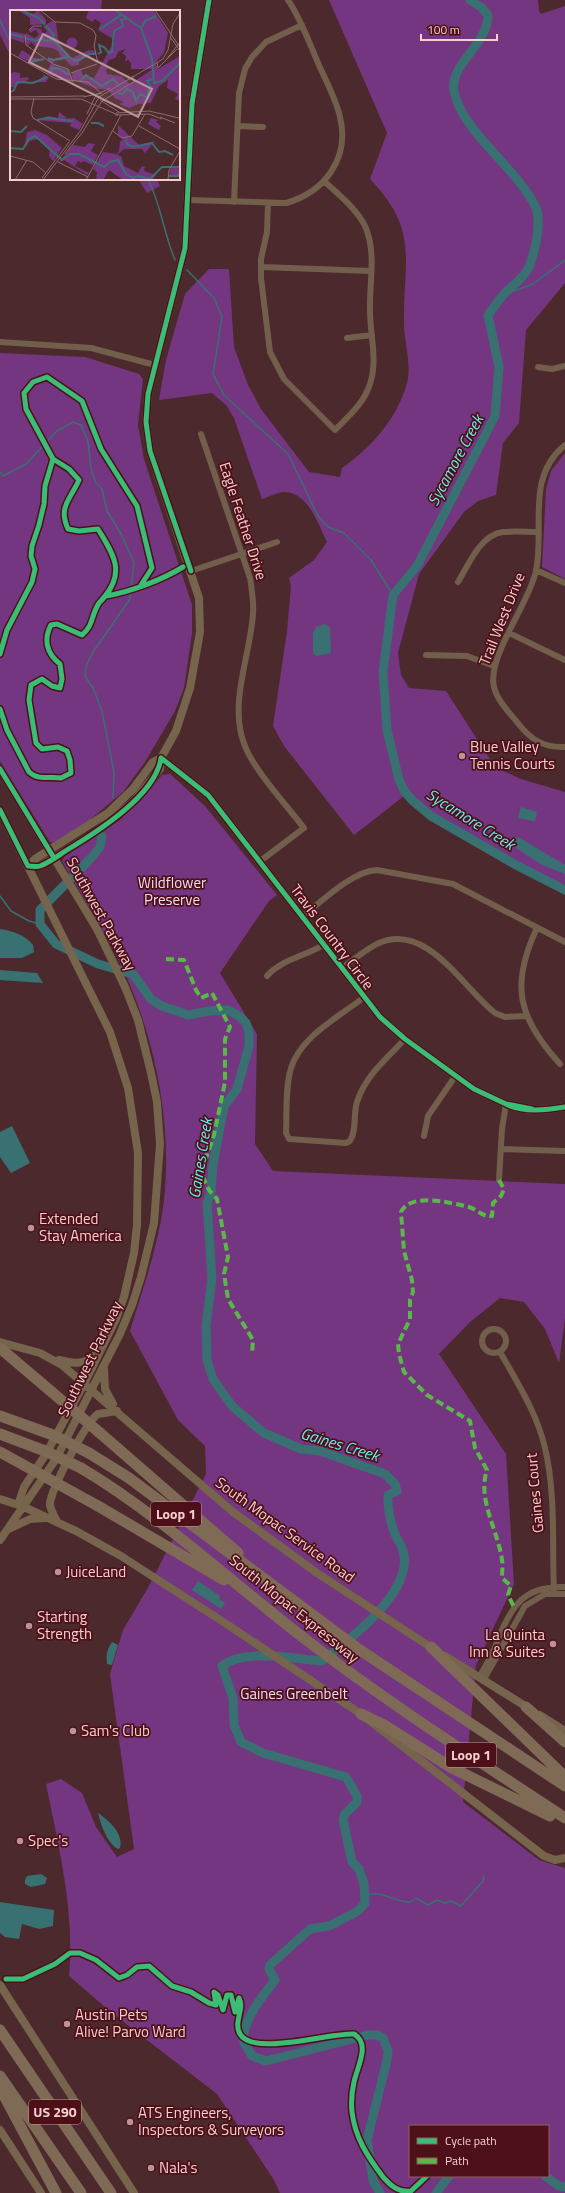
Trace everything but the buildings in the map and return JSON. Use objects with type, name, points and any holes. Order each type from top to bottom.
[{"type":"highway","points":[[0,1348],[231,1546],[262,1577]]},
{"type":"highway","name":"South Mopac Expressway","points":[[0,1416],[41,1430],[89,1453],[129,1478],[393,1672],[565,1786]]},
{"type":"highway","name":"South Mopac Expressway","points":[[0,1434],[44,1451],[81,1468],[142,1509],[220,1569],[259,1604],[377,1692],[565,1818]]},
{"type":"highway","points":[[0,1452],[98,1506],[246,1592]]},
{"type":"highway","points":[[431,1647],[565,1777]]},
{"type":"highway","points":[[526,1707],[565,1742]]},
{"type":"highway","points":[[361,1714],[384,1725],[452,1768],[565,1823]]},
{"type":"highway","name":"US 290","points":[[0,2030],[111,2193]]},
{"type":"highway","name":"US 290","points":[[0,2076],[81,2193]]},
{"type":"highway","points":[[0,2088],[56,2193]]},
{"type":"main road","points":[[28,866],[40,866],[54,858],[96,832],[134,802],[160,769],[161,758],[176,731],[193,675],[200,632],[199,598],[149,444],[146,422],[147,401],[155,366],[183,261],[188,200],[192,104],[209,0]]},
{"type":"main road","points":[[28,866],[34,859],[108,812],[133,789],[154,762],[161,758]]},
{"type":"main road","name":"Travis Country Circle","points":[[161,758],[208,795],[364,998],[380,1017],[405,1039],[483,1094],[506,1104],[532,1109],[565,1106]]},
{"type":"main road","name":"Southwest Parkway","points":[[0,770],[63,872],[115,964],[125,987],[145,1046],[156,1102],[160,1144],[158,1189],[154,1223],[141,1277],[120,1334],[56,1459],[20,1502]]},
{"type":"main road","name":"Southwest Parkway","points":[[0,810],[99,1006],[120,1059],[130,1095],[138,1153],[137,1226],[129,1277],[116,1318],[85,1382],[46,1454],[24,1487],[20,1502],[7,1530],[0,1540]]},
{"type":"main road","name":"South Mopac Service Road","points":[[0,1342],[28,1348],[50,1358],[85,1382],[233,1512],[317,1573],[481,1679],[565,1731]]},
{"type":"main road","points":[[50,1358],[80,1363],[86,1361],[99,1351]]},
{"type":"main road","points":[[57,1522],[50,1506],[53,1491],[85,1429],[98,1414],[117,1411],[105,1389],[105,1365]]},
{"type":"main road","points":[[0,1499],[20,1502],[121,1556],[228,1625],[361,1714],[544,1856],[555,1860],[565,1858]]},
{"type":"main road","points":[[7,1530],[30,1519],[48,1518]]},
{"type":"main road","points":[[0,1986],[134,2193]]},
{"type":"main road","points":[[0,2130],[41,2193]]},
{"type":"street","points":[[188,200],[268,203],[294,201],[310,193],[324,181],[339,158],[342,143],[342,125],[338,108],[302,25],[288,0]]},
{"type":"street","points":[[234,202],[241,81],[252,57],[273,38],[302,25]]},
{"type":"street","points":[[238,126],[263,127]]},
{"type":"street","points":[[268,203],[267,232],[261,267],[268,343],[276,366],[289,385],[335,430],[360,403],[370,385],[374,364],[370,311],[371,242],[362,220],[324,181]]},
{"type":"street","points":[[261,267],[371,271]]},
{"type":"street","points":[[347,338],[372,335]]},
{"type":"street","points":[[0,342],[91,348],[155,366]]},
{"type":"street","points":[[538,367],[552,369],[565,366]]},
{"type":"street","name":"Eagle Feather Drive","points":[[201,434],[250,578],[254,599],[253,616],[239,709],[239,727],[245,747],[252,760],[304,828],[259,862]]},
{"type":"street","name":"Trail West Drive","points":[[565,445],[549,463],[541,481],[536,570],[527,598],[494,666],[492,679],[497,697],[528,736],[544,746],[565,747]]},
{"type":"street","points":[[458,582],[480,546],[490,536],[502,532],[538,532]]},
{"type":"street","points":[[191,571],[277,542]]},
{"type":"street","points":[[536,570],[565,583]]},
{"type":"street","points":[[509,633],[565,660]]},
{"type":"street","points":[[426,655],[467,656],[494,666]]},
{"type":"street","points":[[302,917],[355,877],[366,871],[377,870],[453,884],[565,942]]},
{"type":"street","points":[[537,928],[525,954],[521,992],[527,1016],[539,1040],[560,1064]]},
{"type":"street","points":[[341,969],[372,946],[383,941],[395,939],[413,941],[433,952],[495,1013],[505,1017],[527,1016]]},
{"type":"street","points":[[267,976],[278,966],[305,955],[323,945]]},
{"type":"street","points":[[364,998],[312,1037],[294,1060],[289,1083],[286,1133],[289,1139],[350,1141],[353,1135],[355,1109],[362,1090],[375,1071],[405,1039]]},
{"type":"street","points":[[424,1136],[428,1116],[456,1075]]},
{"type":"street","points":[[499,1180],[506,1104]]},
{"type":"street","points":[[501,1149],[565,1151]]},
{"type":"street","points":[[490,1329],[498,1329],[505,1335],[506,1342],[500,1352],[493,1353],[483,1347],[482,1339],[490,1329]]},
{"type":"street","name":"Gaines Court","points":[[500,1352],[529,1404],[545,1448],[550,1489],[554,1590]]},
{"type":"street","points":[[554,1590],[565,1587]]},
{"type":"street","points":[[481,1679],[500,1644],[509,1615],[519,1601],[533,1591],[542,1588],[565,1594]]},
{"type":"green space","points":[[0,0],[102,0],[101,10],[10,10],[10,55],[0,35]]},
{"type":"green space","points":[[329,0],[538,0],[539,11],[541,14],[565,6],[565,283],[526,330],[519,423],[503,443],[496,495],[478,501],[464,512],[419,574],[398,653],[401,675],[409,688],[446,691],[495,767],[521,779],[565,792],[565,894],[501,860],[437,823],[404,796],[354,835],[284,746],[273,726],[287,631],[291,586],[289,578],[314,560],[327,542],[316,518],[306,503],[299,497],[292,493],[283,492],[262,499],[234,418],[226,405],[212,393],[159,400],[166,360],[185,294],[209,269],[229,269],[234,347],[248,385],[261,409],[309,472],[340,477],[342,468],[373,442],[382,432],[397,409],[403,396],[409,368],[404,331],[405,247],[402,231],[396,215],[386,198],[370,179],[387,133]]},
{"type":"green space","points":[[139,180],[157,180],[160,186],[147,193]]},
{"type":"green space","points":[[0,353],[85,357],[139,374],[143,379],[138,425],[144,459],[192,605],[192,633],[184,688],[175,711],[145,762],[123,792],[80,828],[53,843],[50,842],[0,761]]},
{"type":"green space","points":[[565,453],[565,579],[542,567],[546,489],[551,471]]},
{"type":"green space","name":"Gaines Greenbelt","points":[[170,774],[205,806],[277,895],[269,901],[220,973],[257,1034],[255,1144],[273,1171],[565,1184],[565,1318],[559,1363],[545,1329],[524,1302],[500,1298],[470,1322],[439,1354],[506,1454],[514,1584],[476,1665],[463,1802],[539,1860],[565,1868],[565,2193],[280,2193],[274,2180],[217,2094],[112,2013],[69,1976],[70,1928],[68,1904],[61,1856],[46,1784],[61,1779],[82,1793],[96,1827],[117,1857],[134,1849],[110,1674],[123,1630],[149,1586],[206,1474],[205,1446],[178,1420],[130,1331],[156,1244],[165,1190],[165,1132],[157,1073],[150,1044],[131,987],[106,936],[62,861],[65,856],[120,820],[162,775]]},
{"type":"water","points":[[325,624],[330,628],[331,653],[316,656],[313,653],[313,634],[316,627]]},
{"type":"water","points":[[521,807],[537,812],[535,821],[518,818]]},
{"type":"water","points":[[518,837],[565,865],[565,874],[542,865],[515,847],[512,838]]},
{"type":"water","points":[[0,929],[14,932],[22,936],[33,945],[34,952],[22,958],[0,958]]},
{"type":"water","points":[[0,970],[37,973],[43,983],[0,980]]},
{"type":"water","points":[[12,1126],[30,1163],[11,1173],[0,1157],[0,1132]]},
{"type":"water","points":[[198,1581],[220,1596],[219,1599],[225,1603],[221,1609],[192,1590]]},
{"type":"water","points":[[112,1642],[118,1645],[112,1665],[107,1664],[107,1658],[108,1650]]},
{"type":"water","points":[[98,1813],[110,1823],[117,1832],[121,1842],[120,1848],[118,1849],[111,1843],[103,1828]]},
{"type":"water","points":[[41,1874],[47,1878],[45,1884],[31,1887],[25,1884],[27,1876]]},
{"type":"water","points":[[0,1902],[54,1910],[53,1926],[39,1929],[22,1924],[19,1939],[5,1937],[0,1933]]},
{"type":"waterway","name":"Sycamore Creek","points":[[470,0],[481,7],[488,15],[482,36],[457,72],[454,81],[454,91],[458,104],[474,130],[526,191],[536,207],[538,214],[538,230],[534,253],[528,269],[523,276],[503,295],[488,315],[499,367],[495,416],[417,566],[393,595],[383,672],[387,730],[399,780],[405,792],[412,800],[431,816],[516,865],[565,890]]},
{"type":"waterway","points":[[0,20],[10,42]]},
{"type":"waterway","points":[[148,180],[156,199],[175,260]]},
{"type":"waterway","points":[[503,295],[533,284],[565,260]]},
{"type":"waterway","points":[[187,270],[214,298],[222,317],[213,374],[224,395],[288,454],[318,516],[328,527],[344,533],[371,560],[393,595]]},
{"type":"waterway","name":"Gaines Creek","points":[[0,472],[3,476],[26,464],[57,431],[73,422],[81,425],[88,441],[91,469],[96,483],[102,489],[107,511],[121,534],[134,562],[130,599],[93,652],[86,666],[85,676],[93,688],[102,711],[114,772],[113,798]]},
{"type":"waterway","name":"Gaines Creek","points":[[102,836],[100,847],[91,858],[40,910],[40,924],[56,944],[98,964],[133,974],[151,999],[162,1006],[188,1015],[209,1011],[228,1010],[239,1016],[246,1023],[249,1032],[249,1046],[237,1089],[224,1106],[213,1165],[211,1192],[207,1203],[212,1278],[206,1326],[207,1360],[213,1379],[232,1406],[264,1433],[301,1449],[320,1451],[385,1474],[395,1484],[397,1491],[388,1495],[388,1505],[394,1530],[403,1551],[404,1566],[399,1582],[390,1598],[363,1628],[322,1661],[256,1656],[243,1657],[222,1666],[233,1698],[234,1725],[241,1742],[263,1753],[346,1777],[357,1796],[357,1802],[345,1814],[343,1819],[352,1862],[359,1869],[364,1884],[365,1903],[358,1911],[329,1926],[310,1929],[270,1965],[269,1969],[275,1980],[259,2001],[249,2018],[244,2034],[244,2042],[252,2056],[266,2061],[368,2035],[377,2035],[383,2038],[388,2051],[387,2060],[367,2140],[373,2181],[380,2193]]},
{"type":"waterway","points":[[0,896],[11,911],[29,921],[40,924]]},
{"type":"waterway","points":[[366,1895],[377,1894],[410,1902],[416,1898],[428,1905],[437,1900],[445,1903],[451,1901],[461,1906],[483,1881],[484,1876]]},
{"type":"waterway","name":"Gaines Creek","points":[[436,2193],[448,2177]]},
{"type":"waterway","name":"Gaines Creek","points":[[546,2177],[559,2186],[565,2187]]},
{"type":"marked path","points":[[166,959],[184,960],[196,990],[201,998],[212,993],[230,1027],[225,1039],[225,1082],[214,1135],[201,1173],[209,1190],[217,1199],[228,1257],[224,1274],[228,1299],[253,1340],[252,1354]]},
{"type":"marked path","points":[[499,1180],[504,1189],[501,1196],[493,1203],[492,1216],[483,1214],[469,1207],[432,1200],[413,1202],[406,1206],[401,1212],[404,1251],[412,1280],[413,1292],[410,1300],[410,1319],[398,1344],[404,1372],[427,1395],[470,1421],[475,1448],[487,1470],[485,1481],[486,1504],[500,1549],[502,1578],[511,1586],[508,1595],[514,1607]]},
{"type":"cycle path","points":[[191,571],[150,451],[146,422],[148,394],[185,248],[192,104],[209,0]]},
{"type":"cycle path","points":[[0,709],[7,730],[29,772],[33,775],[45,778],[61,778],[71,773],[70,760],[67,751],[58,747],[42,749],[36,743],[29,700],[31,685],[42,679],[52,686],[60,688],[62,679],[60,664],[49,651],[47,641],[47,636],[51,625],[57,624],[82,635],[91,624],[99,603],[111,587],[115,578],[116,570],[112,554],[98,529],[79,531],[68,529],[64,515],[66,504],[79,480],[69,469],[53,459],[26,409],[24,393],[33,382],[47,377],[82,401],[101,449],[137,506],[152,568],[141,585]]},
{"type":"cycle path","points":[[0,654],[7,630],[32,582],[35,569],[31,556],[32,546],[39,525],[44,504],[45,486],[53,459]]},
{"type":"cycle path","points":[[106,596],[146,585],[183,567]]},
{"type":"cycle path","points":[[161,758],[208,795],[380,1017],[405,1039],[474,1089],[506,1104]]},
{"type":"cycle path","points":[[0,810],[28,866],[40,866],[109,823],[137,799],[157,772],[161,758]]},
{"type":"cycle path","points":[[0,769],[54,858]]},
{"type":"cycle path","points":[[532,1109],[506,1104],[527,1110],[543,1110],[565,1107]]},
{"type":"cycle path","points":[[6,1979],[23,1979],[55,1964],[70,1953],[80,1953],[96,1960],[119,1978],[127,1975],[137,1967],[149,1966],[172,1986],[191,1992],[209,2003],[216,2005],[214,1992],[218,1995],[223,2010],[227,1995],[231,1995],[235,2012],[239,1998],[241,2007],[238,2020],[238,2029],[240,2034],[248,2041],[276,2044],[343,2034],[354,2034],[359,2038],[362,2044],[362,2056],[353,2086],[352,2108],[356,2130],[363,2147],[383,2177],[392,2186],[399,2190],[411,2191],[426,2177]]},
{"type":"place","name":"Blue Valley Tennis Courts","points":[[462,756]]},
{"type":"place","name":"Extended Stay America","points":[[31,1228]]},
{"type":"place","name":"JuiceLand","points":[[58,1572]]},
{"type":"place","name":"Starting Strength","points":[[29,1626]]},
{"type":"place","name":"La Quinta Inn & Suites","points":[[553,1644]]},
{"type":"place","name":"Sam's Club","points":[[73,1731]]},
{"type":"place","name":"Spec's","points":[[20,1841]]},
{"type":"place","name":"Austin Pets Alive! Parvo Ward","points":[[67,2024]]},
{"type":"place","name":"ATS Engineers, Inspectors & Surveyors","points":[[130,2122]]},
{"type":"place","name":"Nala's","points":[[151,2168]]},
{"type":"park label","name":"Wildflower Preserve","points":[[172,892]]}]
